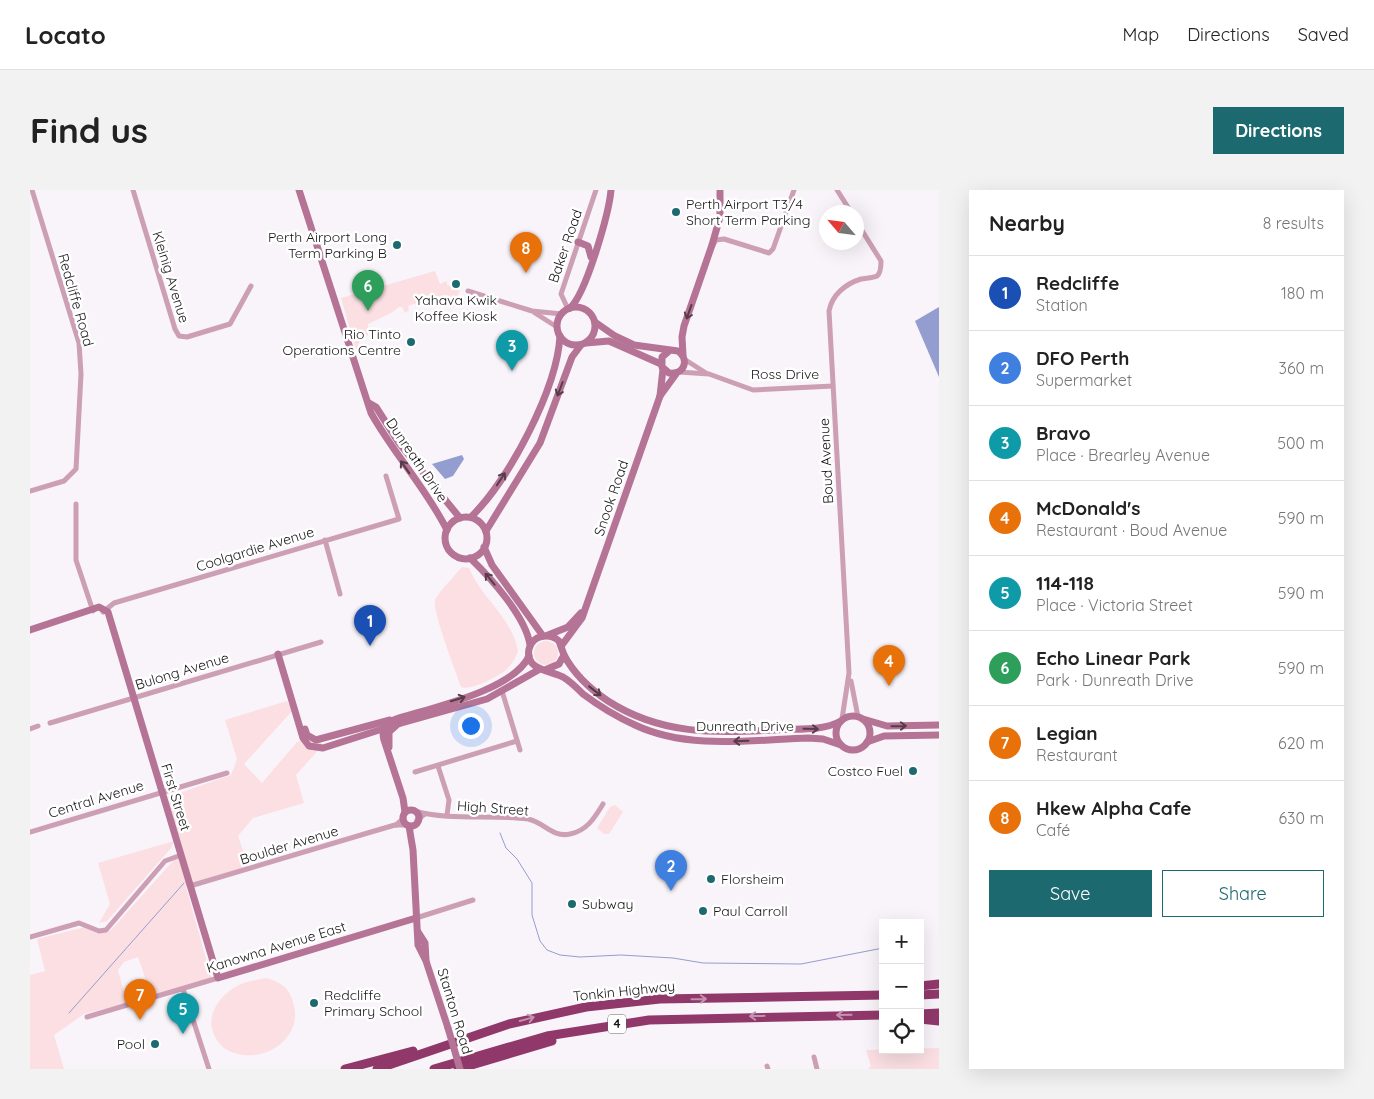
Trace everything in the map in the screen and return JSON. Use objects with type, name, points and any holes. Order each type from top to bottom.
[{"type":"highway","points":[[924,986],[939,984]]},
{"type":"highway","points":[[808,997],[879,990]]},
{"type":"highway","points":[[924,995],[939,994]]},
{"type":"highway","name":"Tonkin Highway","points":[[377,1069],[480,1033],[548,1014],[614,1004],[660,1000],[879,995]]},
{"type":"highway","points":[[924,1014],[939,1014]]},
{"type":"highway","name":"4","points":[[434,1069],[537,1038],[649,1020],[700,1017],[879,1015]]},
{"type":"highway","points":[[924,1019],[939,1021]]},
{"type":"highway","name":"4","points":[[459,1069],[598,1027]]},
{"type":"highway","name":"4","points":[[345,1069],[480,1033]]},
{"type":"main road","name":"Dunreath Drive","points":[[299,190],[371,413],[384,436],[434,506],[446,530]]},
{"type":"main road","points":[[471,517],[495,488],[533,422],[559,353],[560,336],[557,327],[562,314],[578,299],[602,230],[611,190]]},
{"type":"main road","points":[[560,336],[569,344],[609,341],[662,367],[669,373],[677,373],[684,366],[682,337],[684,326],[720,217],[721,192]]},
{"type":"main road","points":[[578,242],[586,244],[591,250],[587,274]]},
{"type":"main road","points":[[569,308],[578,307],[587,310],[595,322],[615,336],[634,345],[669,351],[675,350],[684,357]]},
{"type":"main road","points":[[545,636],[492,565],[484,548],[486,531],[540,442],[572,357],[594,334],[595,322]]},
{"type":"main road","points":[[662,367],[662,357],[669,351]]},
{"type":"main road","name":"Snook Road","points":[[562,645],[582,618],[660,396],[662,367]]},
{"type":"main road","name":"Snook Road","points":[[660,396],[677,373]]},
{"type":"main road","name":"Dunreath Drive","points":[[369,402],[376,407],[399,443],[427,480],[460,518]]},
{"type":"main road","points":[[484,548],[476,556],[461,558],[452,553],[446,544],[446,530],[460,518],[471,517],[483,525],[486,531]]},
{"type":"main road","points":[[361,736],[385,733],[397,721],[487,691],[525,666],[529,656],[529,635],[507,601],[470,558]]},
{"type":"main road","name":"Coolgardie Avenue","points":[[30,630],[93,611],[99,607],[105,611]]},
{"type":"main road","name":"Snook Road","points":[[545,636],[568,627],[585,609]]},
{"type":"main road","name":"First Street","points":[[105,611],[110,622],[218,978]]},
{"type":"main road","points":[[280,654],[305,731],[310,738],[326,739],[372,726],[487,699],[543,670],[560,664],[564,655],[562,645],[556,638],[545,636],[530,645]]},
{"type":"main road","points":[[280,654],[303,738],[309,746],[323,748],[361,736],[385,733]]},
{"type":"main road","name":"Dunreath Drive","points":[[564,655],[570,666],[598,694],[634,716],[652,723],[701,732],[820,729],[842,720]]},
{"type":"main road","points":[[529,656],[533,664],[543,670]]},
{"type":"main road","name":"Dunreath Drive","points":[[543,670],[564,677],[602,707],[635,725],[671,737],[708,742],[808,738],[842,745]]},
{"type":"main road","points":[[939,725],[887,726],[850,716],[842,720],[836,731],[838,741],[852,750],[884,736],[939,736]]},
{"type":"main road","points":[[859,717],[868,726],[869,737],[867,742]]},
{"type":"main road","points":[[372,726],[385,733]]},
{"type":"main road","name":"Stanton Road","points":[[385,733],[410,818],[418,932],[425,943],[426,961],[459,1069]]},
{"type":"main road","name":"Kanowna Avenue East","points":[[218,978],[416,918]]},
{"type":"street","name":"Redcliffe Road","points":[[30,491],[60,482],[71,476],[76,468],[80,351],[32,190]]},
{"type":"street","name":"Kleinig Avenue","points":[[133,190],[175,329],[179,336],[187,337],[230,324],[251,286]]},
{"type":"street","name":"Baker Road","points":[[569,308],[561,297],[596,190]]},
{"type":"street","points":[[712,245],[719,239],[770,253],[794,190]]},
{"type":"street","points":[[837,190],[847,205]]},
{"type":"street","name":"Boud Avenue","points":[[859,717],[849,673],[829,311],[830,302],[836,294],[857,280],[876,276],[880,272],[881,261],[864,234]]},
{"type":"street","points":[[468,290],[532,311],[562,314]]},
{"type":"street","points":[[532,311],[557,327]]},
{"type":"street","name":"Ross Drive","points":[[684,357],[709,374],[753,390],[833,386]]},
{"type":"street","name":"Ross Drive","points":[[677,373],[709,374]]},
{"type":"street","name":"Coolgardie Avenue","points":[[105,611],[118,603],[399,519],[386,476]]},
{"type":"street","points":[[76,504],[76,560],[93,611]]},
{"type":"street","points":[[325,540],[340,594]]},
{"type":"street","name":"Bulong Avenue","points":[[50,723],[321,642]]},
{"type":"street","name":"Boud Avenue","points":[[842,720],[849,673]]},
{"type":"street","points":[[502,691],[520,750]]},
{"type":"street","points":[[30,729],[38,726]]},
{"type":"street","points":[[415,772],[517,742]]},
{"type":"street","points":[[438,766],[449,800],[447,816]]},
{"type":"street","name":"Central Avenue","points":[[30,832],[227,773]]},
{"type":"street","name":"High Street","points":[[410,818],[425,814],[530,819],[553,833],[569,835],[587,826],[603,804]]},
{"type":"street","points":[[410,818],[425,814]]},
{"type":"street","name":"Boulder Avenue","points":[[190,886],[395,825],[410,818]]},
{"type":"street","points":[[30,937],[79,923],[99,931],[106,930],[165,861],[181,855]]},
{"type":"street","name":"Kanowna Avenue East","points":[[416,918],[473,900]]},
{"type":"street","name":"Kanowna Avenue East","points":[[86,1017],[218,978]]},
{"type":"street","points":[[183,988],[209,1069]]},
{"type":"street","points":[[814,1057],[817,1069]]},
{"type":"shaded area","points":[[435,271],[440,284],[447,281],[447,285],[451,286],[451,290],[460,290],[454,308],[450,297],[446,295],[410,305],[408,306],[409,310],[405,313],[402,307],[399,307],[368,324],[368,335],[361,338],[358,345],[359,349],[356,350],[341,298]]},
{"type":"shaded area","points":[[462,567],[469,568],[474,579],[510,628],[518,651],[513,662],[504,671],[492,679],[466,688],[461,687],[435,606],[437,597]]},
{"type":"shaded area","points":[[546,641],[554,645],[558,653],[554,661],[546,665],[538,661],[534,653],[538,645]]},
{"type":"shaded area","points":[[287,701],[293,710],[244,764],[262,783],[297,742],[322,734],[327,737],[321,742],[322,746],[296,775],[304,803],[253,818],[238,836],[249,867],[186,887],[212,980],[151,995],[138,957],[124,962],[118,970],[127,1003],[84,1014],[54,1035],[64,1069],[30,1069],[30,975],[45,971],[37,939],[85,927],[98,933],[112,929],[182,851],[168,797],[231,775],[237,759],[225,720]]},
{"type":"shaded area","points":[[615,805],[623,812],[609,834],[604,834],[597,828],[610,807]]},
{"type":"shaded area","points":[[174,841],[171,848],[107,921],[99,923],[110,904],[98,863]]},
{"type":"shaded area","points":[[266,978],[280,983],[289,992],[295,1016],[292,1029],[285,1040],[275,1048],[263,1053],[250,1055],[236,1054],[224,1048],[217,1040],[211,1023],[212,1014],[221,999],[240,984]]},
{"type":"shaded area","points":[[924,1048],[939,1048],[939,1069],[868,1069],[871,1066],[866,1050],[879,1050],[879,1054],[924,1054]]},
{"type":"water","points":[[939,307],[939,377],[915,321]]},
{"type":"water","points":[[462,455],[464,459],[453,476],[445,479],[432,464]]},
{"type":"waterway","points":[[500,833],[506,848],[517,859],[532,883],[532,915],[540,941],[547,950],[560,955],[580,957],[621,955],[673,958],[703,963],[801,964],[879,949]]},
{"type":"waterway","points":[[69,1013],[184,883]]},
{"type":"place","name":"Perth Airport T3/4 Short Term Parking","points":[[676,212]]},
{"type":"place","name":"Perth Airport Long Term Parking B","points":[[397,245]]},
{"type":"place","name":"Hkew Alpha Cafe","points":[[526,273]]},
{"type":"place","name":"Yahava Kwik Koffee Kiosk","points":[[456,284]]},
{"type":"place","name":"Echo Linear Park","points":[[368,311]]},
{"type":"place","name":"Rio Tinto Operations Centre","points":[[411,342]]},
{"type":"place","name":"Bravo","points":[[512,371]]},
{"type":"place","name":"Redcliffe","points":[[370,646]]},
{"type":"place","name":"McDonald's","points":[[889,686]]},
{"type":"place","name":"Costco Fuel","points":[[913,771]]},
{"type":"place","name":"Florsheim","points":[[711,879]]},
{"type":"place","name":"DFO Perth","points":[[671,891]]},
{"type":"place","name":"Subway","points":[[572,904]]},
{"type":"place","name":"Paul Carroll","points":[[703,911]]},
{"type":"place","name":"Redcliffe Primary School","points":[[314,1003]]},
{"type":"place","name":"Legian","points":[[140,1020]]},
{"type":"place","name":"114-118","points":[[183,1034]]},
{"type":"place","name":"Pool","points":[[155,1044]]}]
